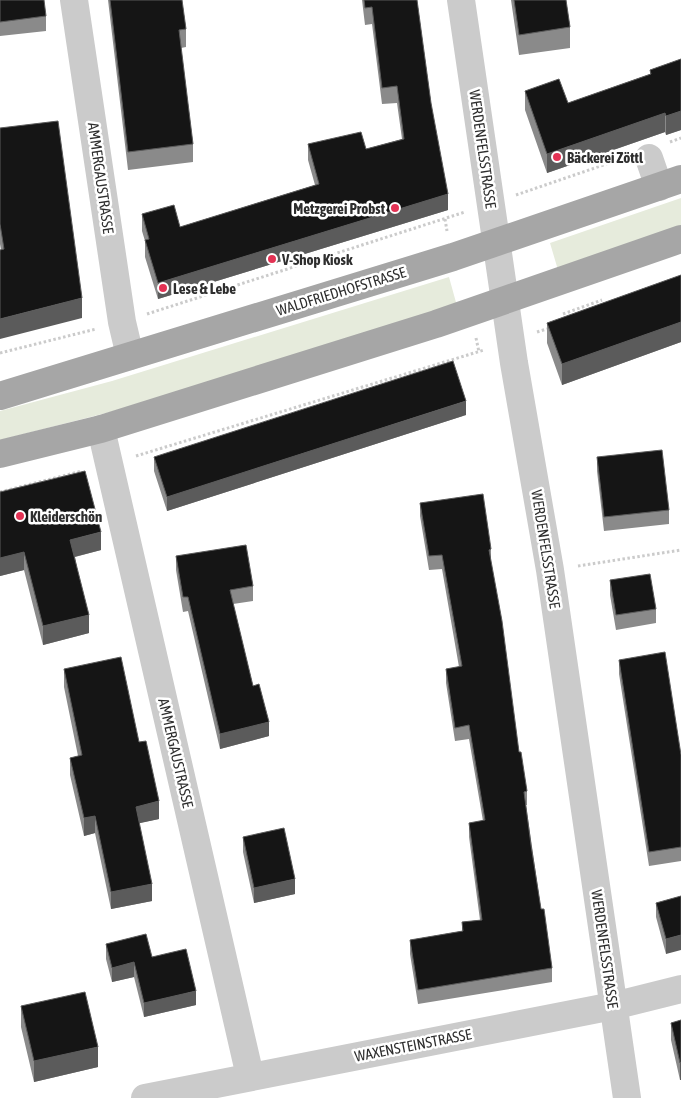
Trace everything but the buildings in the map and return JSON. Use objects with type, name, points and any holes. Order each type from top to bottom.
[{"type":"main road","name":"WALDFRIEDHOFSTRASSE","points":[[0,396],[496,242],[670,183]]},
{"type":"main road","points":[[0,454],[101,429],[505,301],[681,239]]},
{"type":"street","name":"AMMERGAUSTRASSE","points":[[74,0],[122,322],[130,356]]},
{"type":"street","name":"WERDENFELSSTRASSE","points":[[461,0],[511,341],[550,570],[627,1098]]},
{"type":"street","points":[[648,153],[670,183]]},
{"type":"street","name":"AMMERGAUSTRASSE","points":[[101,429],[250,1076]]},
{"type":"street","name":"WAXENSTEINSTRASSE","points":[[145,1098],[613,1006],[681,990]]},
{"type":"path","points":[[0,353],[122,322],[648,153],[681,138]]},
{"type":"path","points":[[563,314],[602,300]]},
{"type":"path","points":[[0,492],[110,464],[511,341],[557,325]]},
{"type":"path","points":[[550,570],[681,550]]},
{"type":"shaded area","points":[[681,198],[681,228],[558,270],[550,243]]},
{"type":"shaded area","points":[[449,277],[457,306],[118,410],[0,440],[0,411],[112,381]]},
{"type":"place","name":"Bäckerei Zöttl","points":[[557,157]]},
{"type":"place","name":"Metzgerei Probst","points":[[395,208]]},
{"type":"place","name":"V-Shop Kiosk","points":[[272,259]]},
{"type":"place","name":"Lese & Lebe","points":[[163,288]]},
{"type":"place","name":"Kleiderschön","points":[[20,516]]}]
